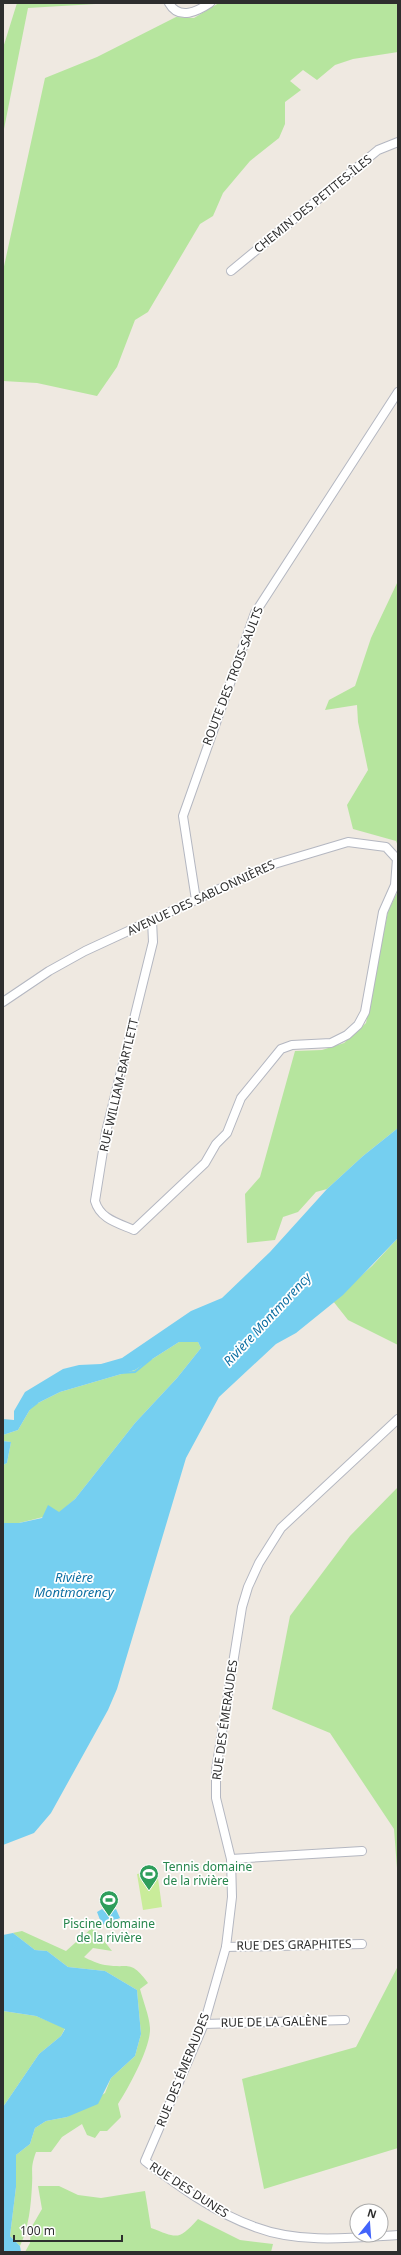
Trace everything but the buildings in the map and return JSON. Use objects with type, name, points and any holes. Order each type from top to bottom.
[{"type":"street","points":[[169,3],[178,12],[188,13],[196,12],[210,3]]},
{"type":"street","name":"CHEMIN DES PETITES-ÎLES","points":[[231,271],[378,150],[398,142]]},
{"type":"street","name":"ROUTE DES TROIS-SAULTS","points":[[196,900],[182,816],[255,613],[398,392]]},
{"type":"street","name":"AVENUE DES SABLONNIÈRES","points":[[3,1002],[49,971],[85,951],[271,865],[348,842],[386,847],[397,859],[395,884],[383,912],[365,1012],[358,1025],[347,1035],[331,1043],[292,1045],[281,1049],[241,1098],[227,1133],[216,1144],[205,1163],[134,1230]]},
{"type":"street","name":"RUE WILLIAM-BARTLETT","points":[[134,1230],[112,1221],[98,1211],[95,1200],[106,1132],[153,942],[152,920]]},
{"type":"street","name":"RUE DES ÉMERAUDES","points":[[145,2161],[204,2024],[226,1947],[232,1897],[231,1859],[216,1798],[216,1770],[240,1620],[248,1587],[259,1563],[281,1528],[398,1419]]},
{"type":"street","points":[[231,1859],[362,1851]]},
{"type":"street","name":"RUE DES GRAPHITES","points":[[226,1947],[362,1944]]},
{"type":"street","name":"RUE DE LA GALÈNE","points":[[204,2024],[345,2020]]},
{"type":"street","name":"RUE DES DUNES","points":[[145,2161],[183,2189],[232,2218],[256,2228],[308,2237],[398,2235]]},
{"type":"green space","points":[[17,3],[112,3],[28,8],[3,134],[3,48]]},
{"type":"green space","points":[[219,3],[398,3],[398,52],[353,59],[335,65],[317,80],[303,70],[290,81],[301,90],[285,102],[285,124],[279,138],[250,161],[223,193],[213,216],[200,224],[148,312],[135,320],[117,367],[97,396],[37,383],[3,381],[3,271],[45,78],[97,57],[176,17],[194,18]]},
{"type":"green space","points":[[398,581],[398,846],[396,841],[353,829],[347,805],[368,770],[358,722],[357,705],[325,710],[329,700],[355,686],[371,638]]},
{"type":"green space","points":[[398,891],[398,1128],[363,1156],[327,1189],[316,1192],[298,1212],[283,1217],[275,1240],[247,1243],[245,1194],[260,1177],[295,1051],[322,1050],[344,1043],[366,1023],[388,911]]},
{"type":"green space","points":[[398,1238],[398,1345],[348,1320],[333,1301],[372,1266]]},
{"type":"green space","points":[[179,1342],[198,1342],[201,1348],[177,1378],[135,1423],[75,1499],[59,1513],[19,1523],[3,1523],[3,1465],[7,1463],[11,1442],[3,1441],[3,1435],[18,1430],[32,1406],[60,1392],[135,1370]]},
{"type":"green space","points":[[398,1487],[398,1881],[394,1829],[330,1733],[272,1709],[290,1616],[350,1536]]},
{"type":"green space","name":"Tennis domaine de la rivière","points":[[157,1871],[162,1907],[143,1910],[137,1874]]},
{"type":"green space","points":[[93,1927],[112,1951],[93,1948],[84,1957],[102,1964],[129,1966],[137,1971],[148,1983],[140,1989],[150,2028],[147,2046],[128,2088],[118,2104],[121,2117],[107,2131],[100,2131],[95,2138],[87,2135],[82,2124],[62,2137],[51,2152],[36,2152],[32,2166],[32,2193],[29,2216],[26,2231],[20,2246],[10,2236],[16,2187],[16,2155],[30,2144],[35,2128],[46,2121],[67,2117],[105,2093],[111,2078],[135,2056],[141,2034],[137,1990],[105,1971],[68,1967],[47,1951],[35,1950],[13,1933],[3,1935],[22,1931],[66,1951]]},
{"type":"green space","points":[[398,1966],[398,2148],[264,2189],[242,2079],[356,2047]]},
{"type":"green space","points":[[3,2011],[36,2016],[65,2028],[61,2036],[39,2054],[3,2107]]},
{"type":"green space","points":[[38,2186],[59,2186],[78,2195],[101,2198],[145,2191],[151,2228],[177,2236],[186,2231],[198,2219],[240,2240],[273,2244],[271,2252],[25,2252],[30,2243],[31,2228],[42,2209]]},
{"type":"water","name":"Rivière Montmorency","points":[[398,1128],[398,1238],[343,1295],[296,1333],[276,1344],[219,1397],[186,1458],[117,1689],[108,1710],[51,1813],[34,1833],[3,1845],[3,1523],[19,1523],[42,1518],[48,1505],[59,1512],[75,1499],[135,1423],[177,1378],[201,1348],[198,1342],[179,1342],[135,1370],[60,1392],[32,1406],[18,1430],[3,1435],[3,1419],[14,1420],[14,1411],[25,1392],[63,1369],[79,1365],[101,1364],[122,1358],[191,1311],[222,1298],[270,1252],[327,1189],[363,1156]]},
{"type":"water","points":[[3,1441],[11,1442],[7,1463],[3,1465]]},
{"type":"water","name":"Piscine domaine de la rivière","points":[[102,1909],[106,1913],[116,1909],[120,1918],[102,1925],[97,1912]]},
{"type":"water","points":[[13,1933],[35,1950],[47,1951],[68,1967],[105,1971],[137,1990],[141,2034],[135,2056],[111,2078],[98,2104],[67,2117],[46,2121],[35,2128],[30,2144],[16,2155],[16,2187],[10,2236],[20,2246],[21,2252],[3,2252],[3,2107],[39,2054],[61,2036],[65,2029],[36,2016],[3,2011],[3,1935]]},
{"type":"waterway","points":[[120,1373],[135,1372],[151,1359]]},
{"type":"waterway","points":[[28,1410],[37,1403]]},
{"type":"place","name":"Tennis domaine de la rivière","points":[[149,1891]]},
{"type":"place","name":"Piscine domaine de la rivière","points":[[109,1917]]}]
